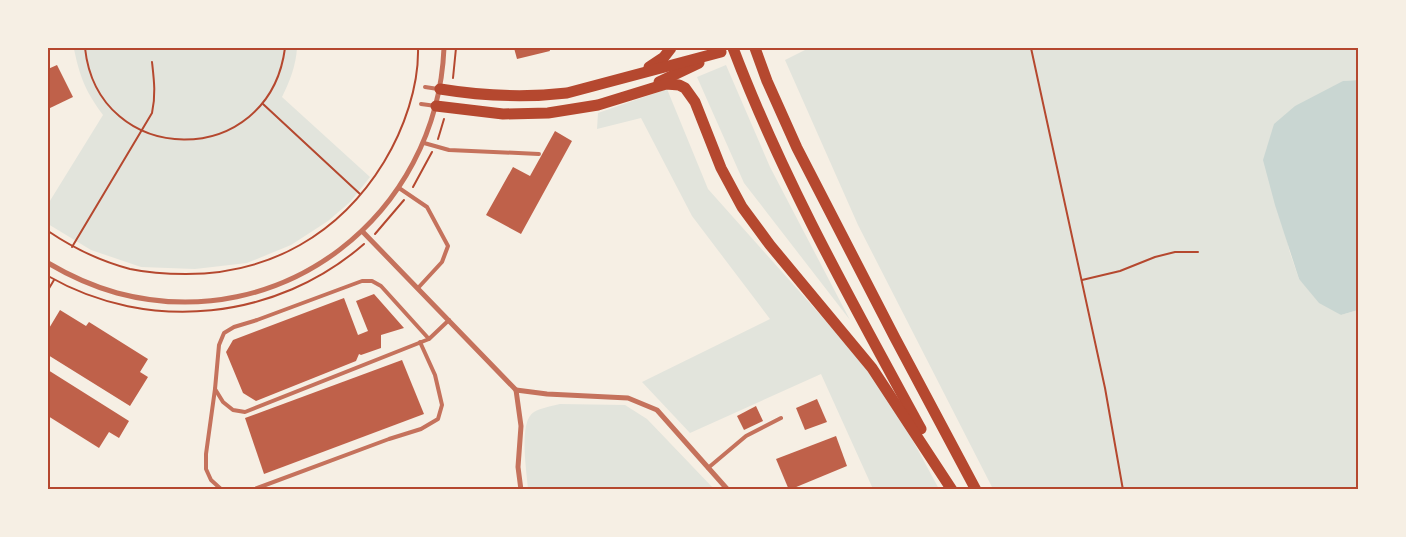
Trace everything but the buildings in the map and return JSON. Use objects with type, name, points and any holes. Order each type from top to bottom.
[{"type":"highway","points":[[632,76],[664,58],[671,48]]},
{"type":"highway","points":[[638,92],[698,61],[734,48],[766,128],[826,254],[953,490]]},
{"type":"highway","points":[[755,48],[767,81],[802,156],[895,338],[976,490]]},
{"type":"highway","points":[[446,90],[501,96],[542,96],[567,93],[698,61]]},
{"type":"highway","points":[[442,107],[504,114],[548,114],[598,104],[672,84],[679,85],[690,93],[722,168],[742,207],[770,245],[872,368],[953,490]]},
{"type":"street","points":[[48,263],[81,281],[126,295],[165,301],[212,300],[248,293],[290,279],[332,255],[362,231],[399,188],[413,165],[442,107],[446,90],[444,48]]},
{"type":"street","points":[[362,231],[516,390],[521,426],[518,467],[521,490]]},
{"type":"street","points":[[516,390],[546,394],[628,398],[657,410],[728,490]]},
{"type":"lane","points":[[425,87],[446,90]]},
{"type":"lane","points":[[420,104],[442,107]]},
{"type":"lane","points":[[424,143],[449,150],[539,154]]},
{"type":"lane","points":[[399,188],[427,207],[448,246],[442,262],[418,288]]},
{"type":"lane","points":[[222,490],[210,480],[206,469],[206,454],[219,345],[224,334],[234,326],[257,320],[362,282],[372,281],[381,286],[428,339]]},
{"type":"lane","points":[[215,389],[223,402],[233,410],[245,412],[428,339],[449,320]]},
{"type":"lane","points":[[252,490],[421,429],[438,419],[442,405],[435,375],[420,342]]},
{"type":"lane","points":[[708,468],[746,436],[781,418]]},
{"type":"path","points":[[85,48],[94,83],[106,102],[122,118],[141,130],[162,138],[184,140],[207,138],[228,131],[247,119],[263,104],[275,85],[283,64],[285,48]]},
{"type":"path","points":[[48,231],[72,247],[103,261],[157,274],[204,274],[245,268],[286,253],[316,237],[346,211],[378,173],[403,125],[413,94],[418,48]]},
{"type":"path","points":[[446,90],[456,48]]},
{"type":"path","points":[[1031,48],[1105,388],[1123,490]]},
{"type":"path","points":[[72,247],[152,113],[155,98],[152,62]]},
{"type":"path","points":[[263,104],[360,194]]},
{"type":"path","points":[[48,276],[93,297],[134,308],[176,313],[218,310],[260,302],[300,287],[337,266],[370,239],[408,195],[435,146],[442,107]]},
{"type":"path","points":[[1082,280],[1120,271],[1155,257],[1175,252],[1198,252]]},
{"type":"path","points":[[48,290],[54,280]]},
{"type":"shaded area","points":[[66,48],[297,48],[292,73],[282,97],[370,177],[350,202],[328,221],[291,245],[247,263],[195,269],[141,267],[91,250],[48,224],[48,204],[103,115],[84,84],[74,49]]},
{"type":"shaded area","points":[[809,48],[1358,48],[1358,80],[1343,81],[1283,225],[1299,279],[1341,315],[1358,310],[1358,489],[993,489],[858,225],[785,60]]},
{"type":"shaded area","points":[[726,65],[770,167],[850,320],[744,183],[697,77]]},
{"type":"shaded area","points":[[1358,80],[1358,310],[1341,315],[1319,303],[1299,279],[1275,205],[1263,160],[1274,124],[1295,106],[1343,81]]},
{"type":"shaded area","points":[[667,89],[708,189],[841,338],[872,376],[899,415],[939,489],[873,489],[821,374],[690,433],[642,382],[770,319],[692,216],[641,118],[597,129],[598,113]]},
{"type":"shaded area","points":[[560,404],[625,405],[647,419],[714,489],[528,489],[525,436],[529,417],[534,412]]}]
